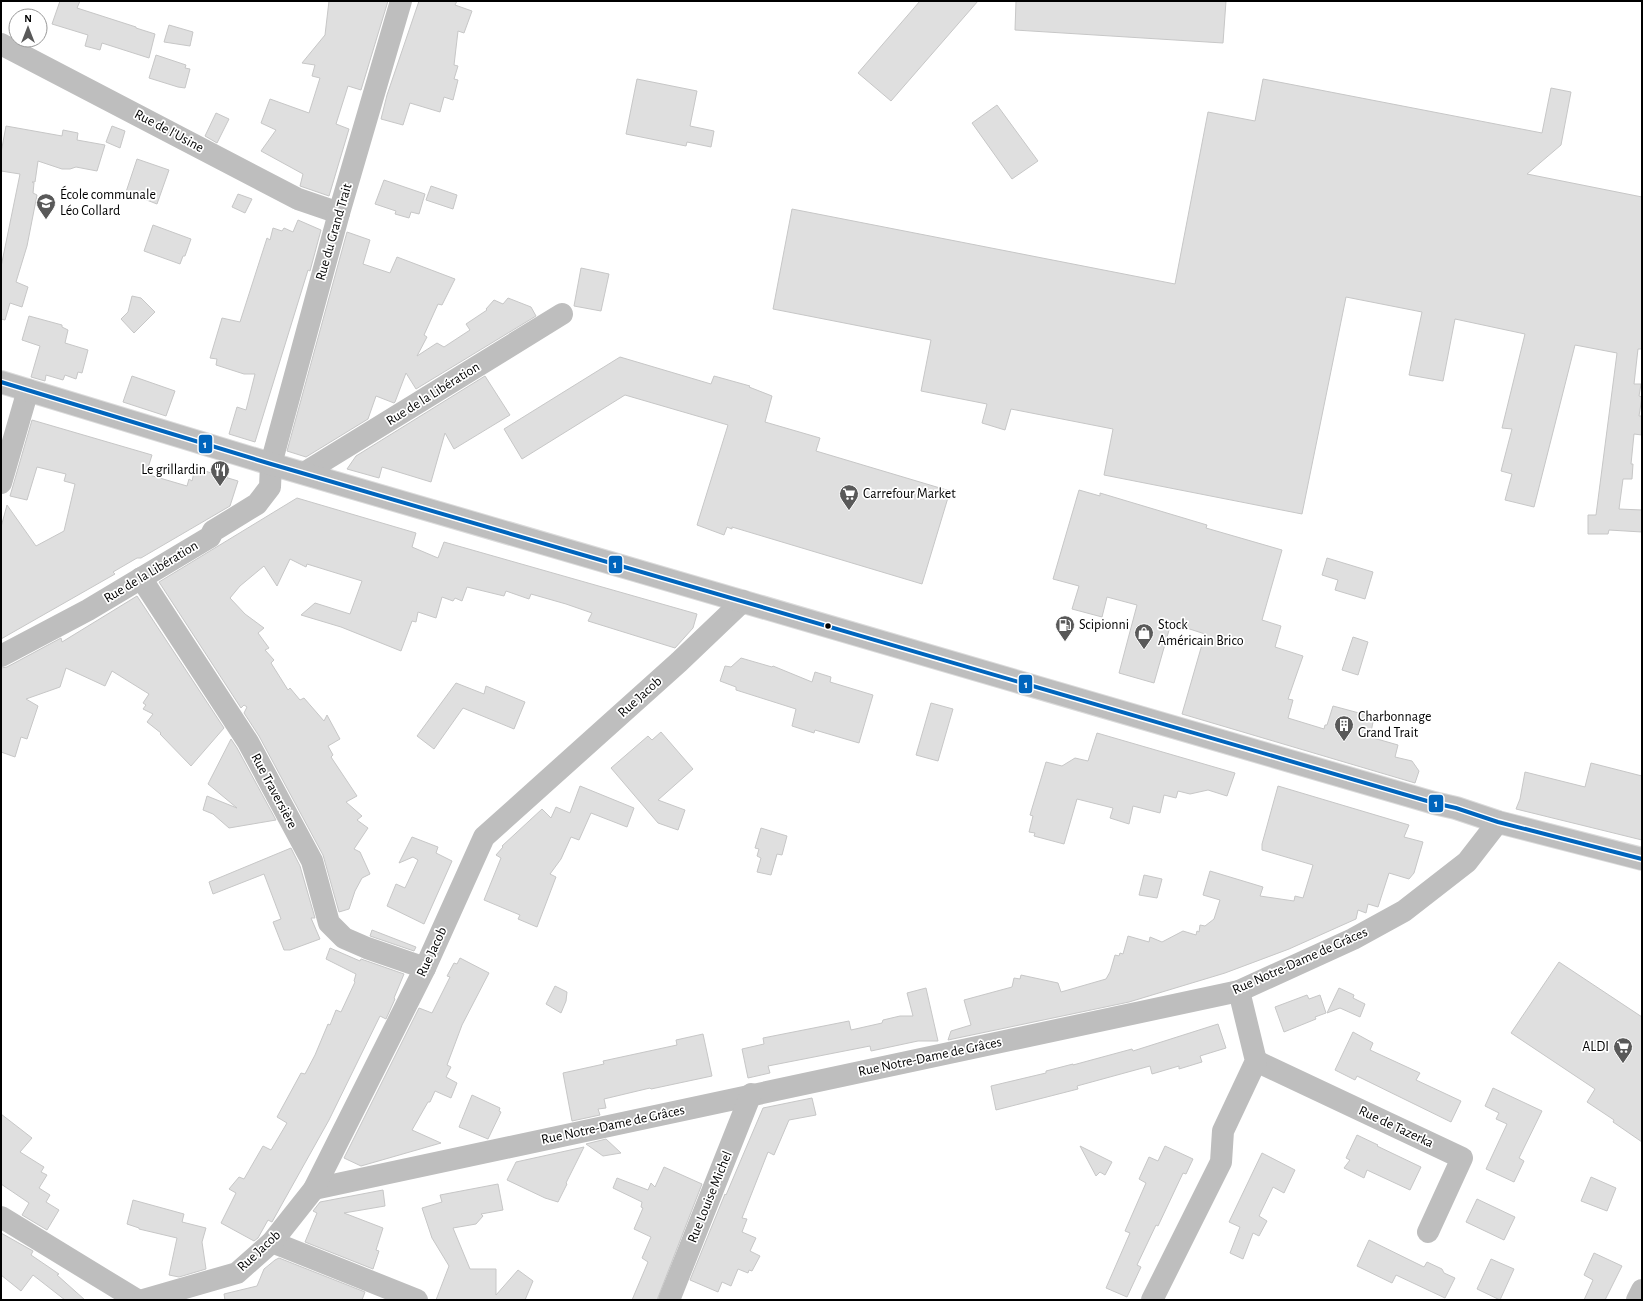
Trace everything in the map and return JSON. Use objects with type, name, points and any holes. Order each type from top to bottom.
[{"type":"street","name":"Rue du Grand Trait","points":[[271,464],[339,213],[401,1]]},
{"type":"street","name":"Rue de l'Usine","points":[[1,44],[298,199],[339,213]]},
{"type":"street","name":"Rue de la Libération","points":[[304,473],[562,314]]},
{"type":"street","points":[[1,382],[271,464],[1434,803],[1456,808],[1498,822],[1642,859]]},
{"type":"street","points":[[1,483],[28,390]]},
{"type":"street","name":"Rue de la Libération","points":[[1,656],[88,610],[210,537],[213,531],[257,504],[270,487],[271,464]]},
{"type":"street","name":"Rue Traversière","points":[[141,578],[248,742],[312,861],[329,923],[344,938],[367,948],[425,968]]},
{"type":"street","name":"Rue Jacob","points":[[143,1300],[237,1273],[272,1242],[314,1189],[425,968],[484,836],[679,662],[743,601]]},
{"type":"street","name":"Rue Notre-Dame de Grâces","points":[[314,1189],[751,1094],[1239,991],[1353,938],[1404,911],[1467,862],[1498,822]]},
{"type":"street","points":[[1152,1300],[1221,1162],[1223,1131],[1256,1061],[1239,991]]},
{"type":"street","name":"Rue de Tazerka","points":[[1256,1061],[1462,1158],[1428,1232]]},
{"type":"street","name":"Rue Louise Michel","points":[[669,1300],[751,1094]]},
{"type":"street","points":[[1,1218],[137,1300]]},
{"type":"street","points":[[272,1242],[417,1300]]},
{"type":"street","points":[[1637,1300],[1642,1290]]},
{"type":"building","points":[[60,1],[80,1],[77,8],[155,34],[149,58],[102,43],[100,50],[85,46],[88,35],[52,24]]},
{"type":"building","points":[[329,1],[388,1],[361,90],[348,86],[336,124],[349,129],[329,196],[300,186],[303,174],[261,151],[276,130],[261,123],[270,99],[309,113],[320,78],[312,76],[315,65],[302,63],[325,35]]},
{"type":"building","points":[[419,1],[457,1],[455,5],[472,11],[464,33],[458,31],[454,65],[458,66],[454,79],[458,80],[453,100],[444,97],[440,112],[410,103],[403,125],[381,119],[387,95]]},
{"type":"building","points":[[920,1],[978,1],[891,101],[858,73]]},
{"type":"building","points":[[1016,1],[1226,1],[1223,43],[1015,30]]},
{"type":"building","points":[[169,25],[193,32],[190,46],[164,42]]},
{"type":"building","points":[[156,55],[186,65],[185,68],[190,69],[185,88],[149,78]]},
{"type":"building","points":[[637,79],[697,91],[690,126],[714,131],[711,147],[687,142],[686,146],[626,134]]},
{"type":"building","points":[[1263,79],[1542,133],[1551,88],[1571,92],[1561,145],[1527,174],[1642,197],[1642,349],[1638,349],[1634,384],[1641,384],[1639,396],[1642,397],[1639,416],[1642,416],[1642,435],[1634,434],[1631,464],[1633,464],[1632,479],[1623,479],[1619,509],[1642,510],[1642,532],[1609,530],[1608,534],[1588,534],[1588,515],[1596,515],[1617,353],[1575,345],[1534,507],[1505,500],[1512,474],[1501,471],[1512,429],[1502,428],[1525,334],[1455,319],[1443,381],[1409,375],[1422,312],[1346,297],[1302,514],[1104,475],[1113,429],[1011,409],[1005,430],[982,423],[987,404],[921,391],[931,340],[773,309],[792,209],[1175,284],[1208,112],[1255,121]]},
{"type":"building","points":[[997,105],[1038,161],[1012,179],[972,123]]},
{"type":"building","points":[[216,113],[229,119],[217,143],[205,136]]},
{"type":"building","points":[[6,126],[62,136],[63,130],[78,133],[77,140],[105,145],[97,171],[76,167],[62,169],[38,161],[35,182],[32,182],[34,183],[33,193],[37,195],[27,246],[16,282],[28,287],[22,307],[10,303],[5,320],[1,319],[1,267],[20,174],[1,171],[1,153]]},
{"type":"building","points":[[112,126],[125,131],[120,148],[106,142]]},
{"type":"building","points":[[137,159],[169,170],[157,204],[126,192]]},
{"type":"building","points":[[384,180],[425,194],[419,214],[411,212],[409,218],[395,214],[396,211],[375,204]]},
{"type":"building","points":[[431,186],[457,195],[453,209],[426,200]]},
{"type":"building","points":[[238,194],[252,199],[245,213],[232,207]]},
{"type":"building","points":[[298,220],[321,230],[310,271],[308,270],[255,442],[229,434],[237,407],[246,410],[255,374],[244,374],[216,365],[217,359],[210,358],[222,318],[240,322],[267,238],[270,240],[273,228],[282,231],[284,228],[293,232]]},
{"type":"building","points":[[153,225],[191,239],[185,256],[183,256],[180,264],[144,251]]},
{"type":"building","points":[[347,232],[370,240],[363,264],[390,273],[397,257],[455,279],[442,305],[438,304],[424,335],[427,337],[417,356],[437,343],[444,347],[470,330],[466,324],[487,310],[486,309],[494,300],[503,304],[508,298],[531,307],[536,316],[416,389],[406,373],[394,403],[376,396],[368,419],[306,457],[287,451]]},
{"type":"building","points":[[581,268],[609,274],[601,311],[574,306]]},
{"type":"building","points":[[132,296],[141,298],[155,312],[134,333],[121,319],[128,312]]},
{"type":"building","points":[[29,316],[62,325],[62,327],[68,330],[65,343],[88,350],[82,373],[78,372],[76,379],[65,375],[63,380],[46,375],[45,381],[31,377],[40,346],[22,340]]},
{"type":"building","points":[[620,357],[711,384],[714,376],[750,386],[749,387],[772,396],[765,422],[820,438],[816,451],[950,491],[922,584],[732,527],[732,529],[727,527],[724,535],[697,525],[728,425],[625,395],[522,459],[504,429]]},
{"type":"building","points":[[132,376],[175,391],[166,416],[123,402]]},
{"type":"building","points":[[485,376],[510,415],[454,449],[445,433],[431,482],[382,467],[379,478],[347,469],[356,456]]},
{"type":"building","points":[[32,420],[152,455],[146,474],[187,486],[189,479],[192,481],[195,468],[238,481],[230,506],[141,558],[137,558],[113,572],[115,574],[1,639],[1,527],[7,505],[36,546],[64,531],[75,484],[64,481],[66,474],[37,467],[27,500],[10,496]]},
{"type":"building","points":[[1079,490],[1100,496],[1100,493],[1207,525],[1206,528],[1282,550],[1262,620],[1281,626],[1275,647],[1303,656],[1288,699],[1293,700],[1288,718],[1324,729],[1325,725],[1327,725],[1333,706],[1374,717],[1370,737],[1398,745],[1395,757],[1412,761],[1419,771],[1415,783],[1182,714],[1205,634],[1171,623],[1154,683],[1119,673],[1137,605],[1107,597],[1102,617],[1072,609],[1079,586],[1053,579]]},
{"type":"building","points":[[297,498],[416,533],[412,547],[438,558],[444,542],[697,614],[693,628],[675,648],[588,621],[592,613],[566,604],[531,594],[529,599],[506,591],[504,596],[467,587],[462,601],[455,598],[453,601],[442,597],[436,618],[418,612],[416,622],[412,621],[401,651],[341,627],[301,615],[315,603],[350,614],[362,581],[307,564],[306,567],[290,559],[277,586],[264,566],[240,586],[230,598],[245,614],[264,628],[258,633],[269,648],[265,650],[274,660],[271,663],[288,690],[290,688],[300,700],[304,698],[324,721],[327,715],[340,739],[328,746],[333,755],[331,757],[357,796],[346,802],[362,816],[357,820],[368,828],[354,849],[360,852],[370,874],[362,878],[355,891],[349,909],[339,912],[323,855],[259,736],[244,713],[247,707],[244,705],[241,708],[159,582]]},
{"type":"building","points":[[1327,558],[1373,572],[1365,599],[1335,590],[1338,580],[1322,575]]},
{"type":"building","points":[[137,596],[224,728],[191,766],[160,734],[161,733],[147,722],[153,714],[143,709],[146,705],[143,703],[149,694],[112,671],[105,686],[66,668],[60,687],[26,699],[38,706],[27,739],[21,737],[15,757],[1,752],[1,668],[7,667],[61,638],[62,642]]},
{"type":"building","points":[[1353,637],[1368,642],[1358,675],[1342,670]]},
{"type":"building","points":[[741,658],[772,667],[773,666],[812,682],[815,672],[831,677],[830,682],[873,695],[859,743],[815,730],[814,733],[792,726],[796,709],[736,690],[736,687],[720,681],[725,666],[731,667]]},
{"type":"building","points":[[456,683],[484,694],[486,686],[525,702],[514,729],[463,708],[434,749],[417,736]]},
{"type":"building","points":[[931,703],[953,709],[938,761],[916,755]]},
{"type":"building","points":[[661,732],[693,769],[658,800],[685,810],[678,830],[658,823],[611,768],[648,736],[652,740]]},
{"type":"building","points":[[1097,733],[1235,773],[1227,796],[1208,790],[1190,794],[1178,791],[1176,798],[1164,795],[1160,813],[1133,806],[1129,824],[1110,818],[1113,808],[1077,799],[1064,844],[1034,836],[1035,833],[1029,832],[1033,816],[1030,815],[1046,762],[1062,766],[1075,758],[1088,761]]},
{"type":"building","points":[[231,739],[276,820],[229,828],[213,814],[203,810],[207,796],[237,808],[208,784]]},
{"type":"building","points":[[1591,763],[1642,776],[1642,840],[1516,809],[1520,799],[1525,772],[1585,787]]},
{"type":"building","points":[[580,786],[634,808],[627,827],[591,813],[579,840],[571,837],[561,859],[550,874],[556,877],[537,927],[518,919],[520,915],[484,900],[501,858],[496,855],[503,847],[502,846],[542,809],[551,818],[556,807],[570,813]]},
{"type":"building","points":[[1278,786],[1409,825],[1404,837],[1423,842],[1414,873],[1409,879],[1389,873],[1378,907],[1368,904],[1366,913],[1358,910],[1356,919],[1289,949],[1225,973],[1129,1002],[948,1040],[951,1031],[971,1025],[964,1000],[1012,987],[1014,978],[1020,979],[1021,975],[1058,983],[1061,992],[1106,979],[1110,972],[1115,955],[1119,956],[1120,953],[1123,954],[1128,936],[1149,942],[1150,937],[1162,942],[1183,931],[1196,935],[1197,931],[1199,932],[1200,925],[1205,926],[1214,919],[1220,900],[1203,895],[1210,871],[1263,887],[1260,896],[1294,901],[1295,896],[1303,898],[1313,865],[1262,850],[1262,844]]},
{"type":"building","points":[[761,828],[787,836],[782,855],[777,854],[771,875],[757,872],[761,858],[757,856],[759,849],[755,848]]},
{"type":"building","points":[[412,837],[438,847],[436,853],[452,861],[424,924],[387,906],[396,884],[405,888],[418,860],[413,857],[399,863]]},
{"type":"building","points":[[291,848],[300,866],[315,918],[311,918],[320,939],[290,950],[284,950],[273,922],[281,919],[264,874],[213,894],[209,882]]},
{"type":"building","points":[[1144,875],[1162,879],[1157,898],[1139,895]]},
{"type":"building","points":[[372,930],[416,947],[414,951],[370,936]]},
{"type":"building","points":[[330,948],[360,961],[361,959],[404,974],[386,1019],[380,1016],[329,1120],[272,1222],[268,1220],[258,1238],[254,1241],[221,1223],[236,1193],[229,1189],[239,1177],[244,1179],[263,1146],[271,1150],[287,1123],[277,1117],[301,1073],[305,1074],[336,1010],[341,1012],[355,982],[356,974],[326,959]]},
{"type":"building","points":[[460,958],[489,973],[462,1025],[447,1065],[451,1067],[446,1077],[457,1083],[451,1098],[435,1091],[430,1102],[428,1102],[412,1130],[441,1143],[361,1166],[344,1158],[419,1008],[432,1013],[450,977],[447,976],[454,963],[457,964]]},
{"type":"building","points":[[1559,962],[1642,1017],[1642,1142],[1613,1122],[1614,1120],[1587,1102],[1595,1089],[1511,1033]]},
{"type":"building","points":[[555,986],[567,992],[566,1001],[561,1013],[546,1004]]},
{"type":"building","points":[[926,988],[938,1041],[918,1041],[871,1051],[870,1046],[768,1066],[770,1073],[748,1078],[742,1049],[764,1044],[763,1038],[849,1021],[851,1030],[882,1023],[883,1020],[900,1016],[913,1016],[907,993]]},
{"type":"building","points":[[1339,988],[1354,995],[1353,998],[1365,1004],[1360,1017],[1340,1008],[1327,1013]]},
{"type":"building","points":[[1307,995],[1309,999],[1320,995],[1326,1013],[1315,1017],[1316,1019],[1284,1032],[1275,1007]]},
{"type":"building","points":[[1218,1024],[1226,1048],[1200,1056],[1202,1062],[1179,1069],[1179,1066],[1152,1074],[1150,1066],[1077,1086],[1078,1089],[996,1110],[991,1086],[1046,1073],[1046,1071],[1132,1049],[1133,1051]]},
{"type":"building","points":[[1353,1032],[1373,1043],[1370,1050],[1420,1073],[1416,1080],[1461,1101],[1451,1122],[1357,1076],[1355,1080],[1335,1070]]},
{"type":"building","points":[[703,1034],[712,1076],[604,1099],[606,1108],[598,1109],[600,1115],[572,1121],[563,1073],[604,1064],[603,1061],[677,1045],[676,1040]]},
{"type":"building","points":[[1493,1088],[1542,1111],[1519,1158],[1524,1161],[1514,1182],[1486,1169],[1507,1124],[1496,1119],[1499,1113],[1485,1106]]},
{"type":"building","points":[[472,1095],[500,1108],[499,1111],[501,1112],[488,1139],[459,1127]]},
{"type":"building","points":[[812,1098],[816,1115],[789,1120],[774,1155],[768,1152],[742,1218],[747,1219],[742,1232],[756,1238],[750,1251],[760,1256],[752,1271],[749,1270],[748,1273],[738,1269],[731,1286],[722,1282],[718,1292],[690,1280],[725,1194],[726,1195],[763,1108]]},
{"type":"building","points":[[1,1114],[32,1138],[20,1152],[44,1167],[41,1172],[47,1175],[39,1188],[50,1195],[46,1202],[59,1210],[47,1230],[22,1215],[29,1203],[1,1184]]},
{"type":"building","points":[[1357,1135],[1421,1167],[1410,1190],[1367,1170],[1364,1178],[1344,1168],[1350,1160],[1346,1158]]},
{"type":"building","points":[[606,1139],[621,1153],[603,1156],[586,1144]]},
{"type":"building","points":[[1080,1146],[1112,1162],[1105,1175],[1100,1172],[1096,1176]]},
{"type":"building","points":[[1165,1146],[1193,1159],[1186,1174],[1183,1173],[1158,1226],[1156,1225],[1137,1265],[1141,1267],[1127,1297],[1106,1288],[1130,1233],[1125,1231],[1146,1183],[1139,1179],[1149,1157],[1158,1161]]},
{"type":"building","points":[[584,1147],[558,1202],[545,1198],[507,1180],[516,1162]]},
{"type":"building","points":[[1262,1153],[1295,1170],[1284,1193],[1273,1187],[1259,1216],[1267,1221],[1259,1236],[1253,1233],[1243,1259],[1230,1253],[1240,1227],[1229,1222]]},
{"type":"building","points":[[664,1167],[702,1184],[657,1300],[632,1300],[648,1262],[642,1258],[651,1237],[634,1229],[643,1208],[641,1207],[642,1202],[613,1188],[617,1178],[648,1190],[651,1183],[655,1187]]},
{"type":"building","points":[[1591,1177],[1616,1188],[1607,1211],[1581,1201]]},
{"type":"building","points":[[498,1184],[503,1210],[481,1214],[483,1216],[476,1224],[453,1228],[470,1269],[496,1269],[496,1295],[518,1270],[533,1281],[525,1300],[436,1300],[449,1266],[432,1238],[422,1208],[442,1202],[440,1195]]},
{"type":"building","points":[[383,1190],[385,1206],[344,1213],[383,1228],[376,1250],[379,1251],[373,1269],[305,1242],[317,1213],[313,1211],[320,1202]]},
{"type":"building","points":[[1477,1199],[1515,1217],[1504,1240],[1466,1222]]},
{"type":"building","points":[[133,1200],[184,1214],[182,1222],[206,1228],[202,1242],[206,1269],[179,1277],[169,1275],[177,1238],[139,1229],[127,1224]]},
{"type":"building","points":[[1,1233],[33,1251],[31,1255],[59,1274],[57,1275],[85,1300],[65,1300],[33,1275],[21,1291],[1,1275]]},
{"type":"building","points":[[1369,1240],[1424,1267],[1427,1262],[1442,1269],[1444,1273],[1455,1278],[1445,1298],[1396,1275],[1392,1283],[1357,1266]]},
{"type":"building","points":[[1594,1253],[1622,1266],[1605,1300],[1584,1300],[1593,1280],[1584,1275]]},
{"type":"building","points":[[279,1258],[365,1292],[362,1300],[225,1300],[224,1294],[257,1286],[264,1269]]},
{"type":"building","points":[[1491,1259],[1514,1269],[1500,1300],[1477,1289]]},
{"type":"transit line","name":"1","points":[[1,382],[271,464],[1434,803],[1456,808],[1498,822],[1642,859]]},
{"type":"place","name":"École communale Léo Collard","points":[[46,220]]},
{"type":"place","name":"Le grillardin","points":[[220,487]]},
{"type":"place","name":"Carrefour Market","points":[[849,511]]},
{"type":"place","name":"Scipionni","points":[[1065,642]]},
{"type":"place","name":"Stock Américain Brico","points":[[1144,650]]},
{"type":"place","name":"Charbonnage Grand Trait","points":[[1344,742]]},
{"type":"place","name":"ALDI","points":[[1623,1064]]}]
